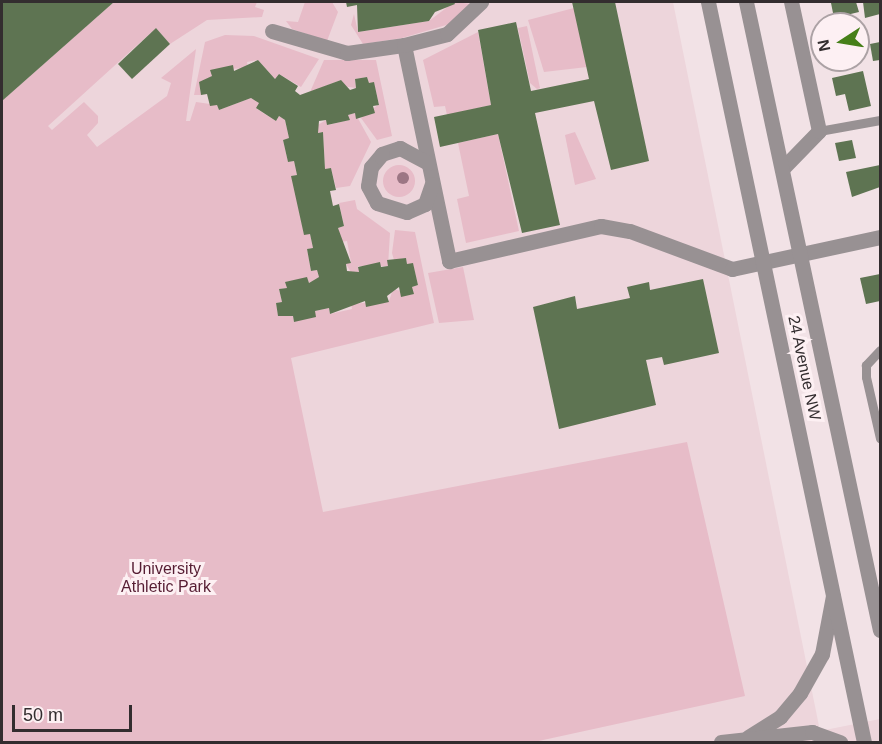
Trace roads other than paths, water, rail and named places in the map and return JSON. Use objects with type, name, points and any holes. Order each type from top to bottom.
[{"type":"street","points":[[272,31],[347,53],[404,45],[447,34],[481,2]]},
{"type":"street","name":"24 Avenue NW","points":[[708,2],[834,590],[864,742]]},
{"type":"street","name":"24 Avenue NW","points":[[746,2],[880,630]]},
{"type":"street","points":[[782,169],[819,131],[792,2]]},
{"type":"street","points":[[404,45],[449,261],[601,226],[630,231],[732,269],[880,237]]},
{"type":"street","points":[[428,163],[400,148],[382,154],[371,167],[368,186],[377,203],[407,212],[425,204],[432,183]]},
{"type":"street","points":[[748,737],[780,717],[800,693],[822,654],[834,590]]},
{"type":"street","points":[[721,742],[748,737],[812,732],[840,742]]},
{"type":"lane","points":[[819,131],[880,120]]},
{"type":"lane","points":[[880,350],[866,365],[866,377],[880,438]]},
{"type":"park label","name":"University Athletic Park","points":[[166,578]]}]
